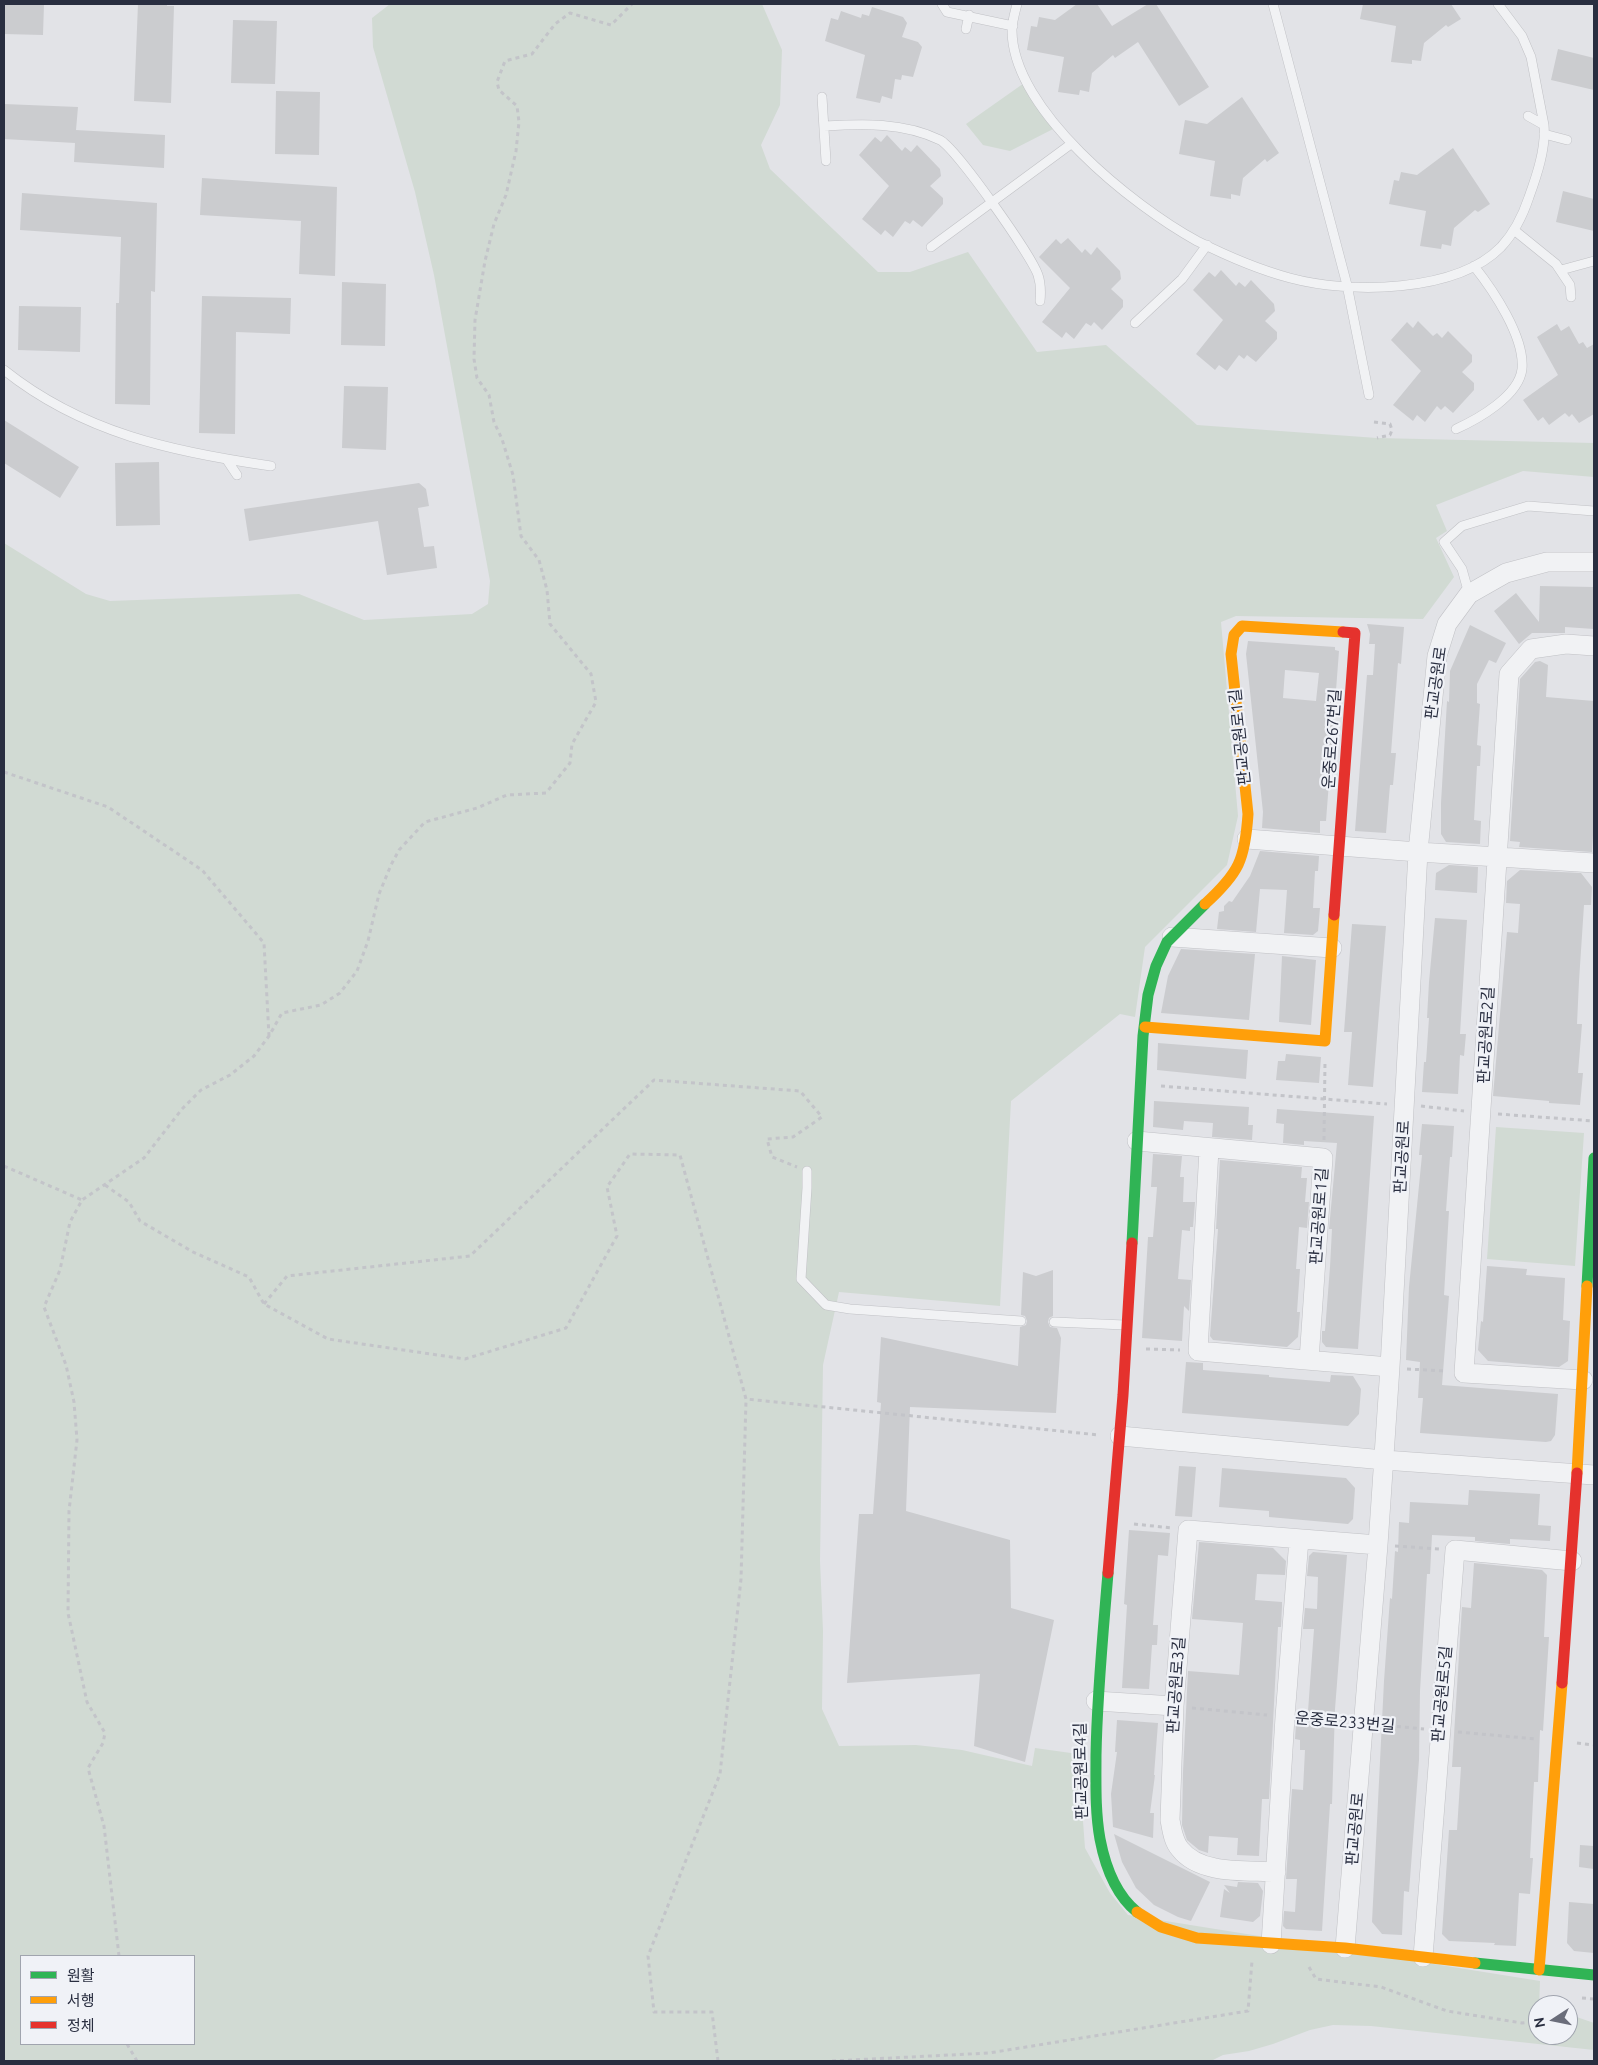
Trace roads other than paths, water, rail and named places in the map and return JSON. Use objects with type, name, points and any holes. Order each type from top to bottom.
[{"type":"street","name":"판교공원로","points":[[1344,1948],[1378,1545],[1390,1367],[1418,852],[1437,656],[1447,624],[1469,594],[1506,573],[1547,562],[1594,562]]},
{"type":"street","name":"판교공원로1길","points":[[1120,1436],[1128,1325],[1136,1141],[1144,1027],[1151,980],[1158,961],[1172,937],[1224,884],[1240,861],[1246,839],[1248,814],[1231,654],[1234,635],[1242,626],[1355,633]]},
{"type":"street","name":"운중로267번길","points":[[1340,846],[1355,633]]},
{"type":"street","name":"판교공원로2길","points":[[1583,1380],[1464,1373],[1509,674],[1531,649],[1566,644],[1594,646]]},
{"type":"street","points":[[1246,839],[1594,863]]},
{"type":"street","points":[[1144,1027],[1325,1041],[1340,846]]},
{"type":"street","points":[[1172,937],[1332,948]]},
{"type":"street","name":"판교공원로1길","points":[[1136,1141],[1323,1158],[1309,1360]]},
{"type":"street","points":[[1208,1149],[1198,1351],[1390,1367]]},
{"type":"street","points":[[1539,1970],[1572,1561],[1586,1475],[1583,1380],[1594,1158]]},
{"type":"street","points":[[1120,1436],[1384,1460],[1586,1475]]},
{"type":"street","name":"판교공원로4길","points":[[1120,1436],[1096,1701],[1096,1797],[1098,1825],[1102,1849],[1116,1887],[1139,1914],[1164,1930],[1197,1938],[1344,1948]]},
{"type":"street","name":"판교공원로3길","points":[[1276,1872],[1215,1868],[1187,1857],[1179,1848],[1173,1836],[1170,1820],[1174,1706],[1188,1530],[1299,1539]]},
{"type":"street","points":[[1263,1942],[1276,1872],[1285,1717],[1299,1539],[1378,1545]]},
{"type":"street","name":"판교공원로5길","points":[[1423,1957],[1454,1550],[1572,1561]]},
{"type":"street","points":[[1096,1701],[1174,1706]]},
{"type":"street","points":[[1344,1948],[1594,1975]]},
{"type":"lane","points":[[942,4],[948,12],[1013,26]]},
{"type":"lane","points":[[1017,4],[1013,26],[1014,45],[1018,61],[1034,97],[1071,144],[1112,181],[1137,200],[1166,221],[1207,245],[1289,278],[1320,283],[1394,286],[1421,283],[1451,276],[1474,266],[1500,247],[1514,230],[1524,212],[1534,184],[1544,129],[1531,57],[1522,36],[1498,4]]},
{"type":"lane","points":[[1273,4],[1347,285],[1369,395]]},
{"type":"lane","points":[[966,29],[969,16]]},
{"type":"lane","points":[[822,98],[826,161]]},
{"type":"lane","points":[[1528,116],[1544,129],[1567,140]]},
{"type":"lane","points":[[824,126],[854,124],[898,127],[916,130],[942,141],[964,164],[1030,258],[1041,287],[1040,301]]},
{"type":"lane","points":[[931,246],[1071,144]]},
{"type":"lane","points":[[1514,230],[1538,248],[1561,270],[1570,285],[1571,297]]},
{"type":"lane","points":[[1135,323],[1182,279],[1207,245]]},
{"type":"lane","points":[[1561,270],[1594,261]]},
{"type":"lane","points":[[1456,429],[1475,421],[1491,410],[1516,383],[1522,370],[1516,339],[1508,319],[1488,284],[1474,266]]},
{"type":"lane","points":[[4,370],[46,399],[95,425],[164,448],[271,466]]},
{"type":"lane","points":[[227,460],[237,475]]},
{"type":"lane","points":[[1469,594],[1462,570],[1444,542],[1462,526],[1528,506],[1594,512]]},
{"type":"lane","points":[[807,1171],[801,1278],[826,1305],[850,1309],[1021,1321]]},
{"type":"lane","points":[[1054,1322],[1128,1325]]}]
